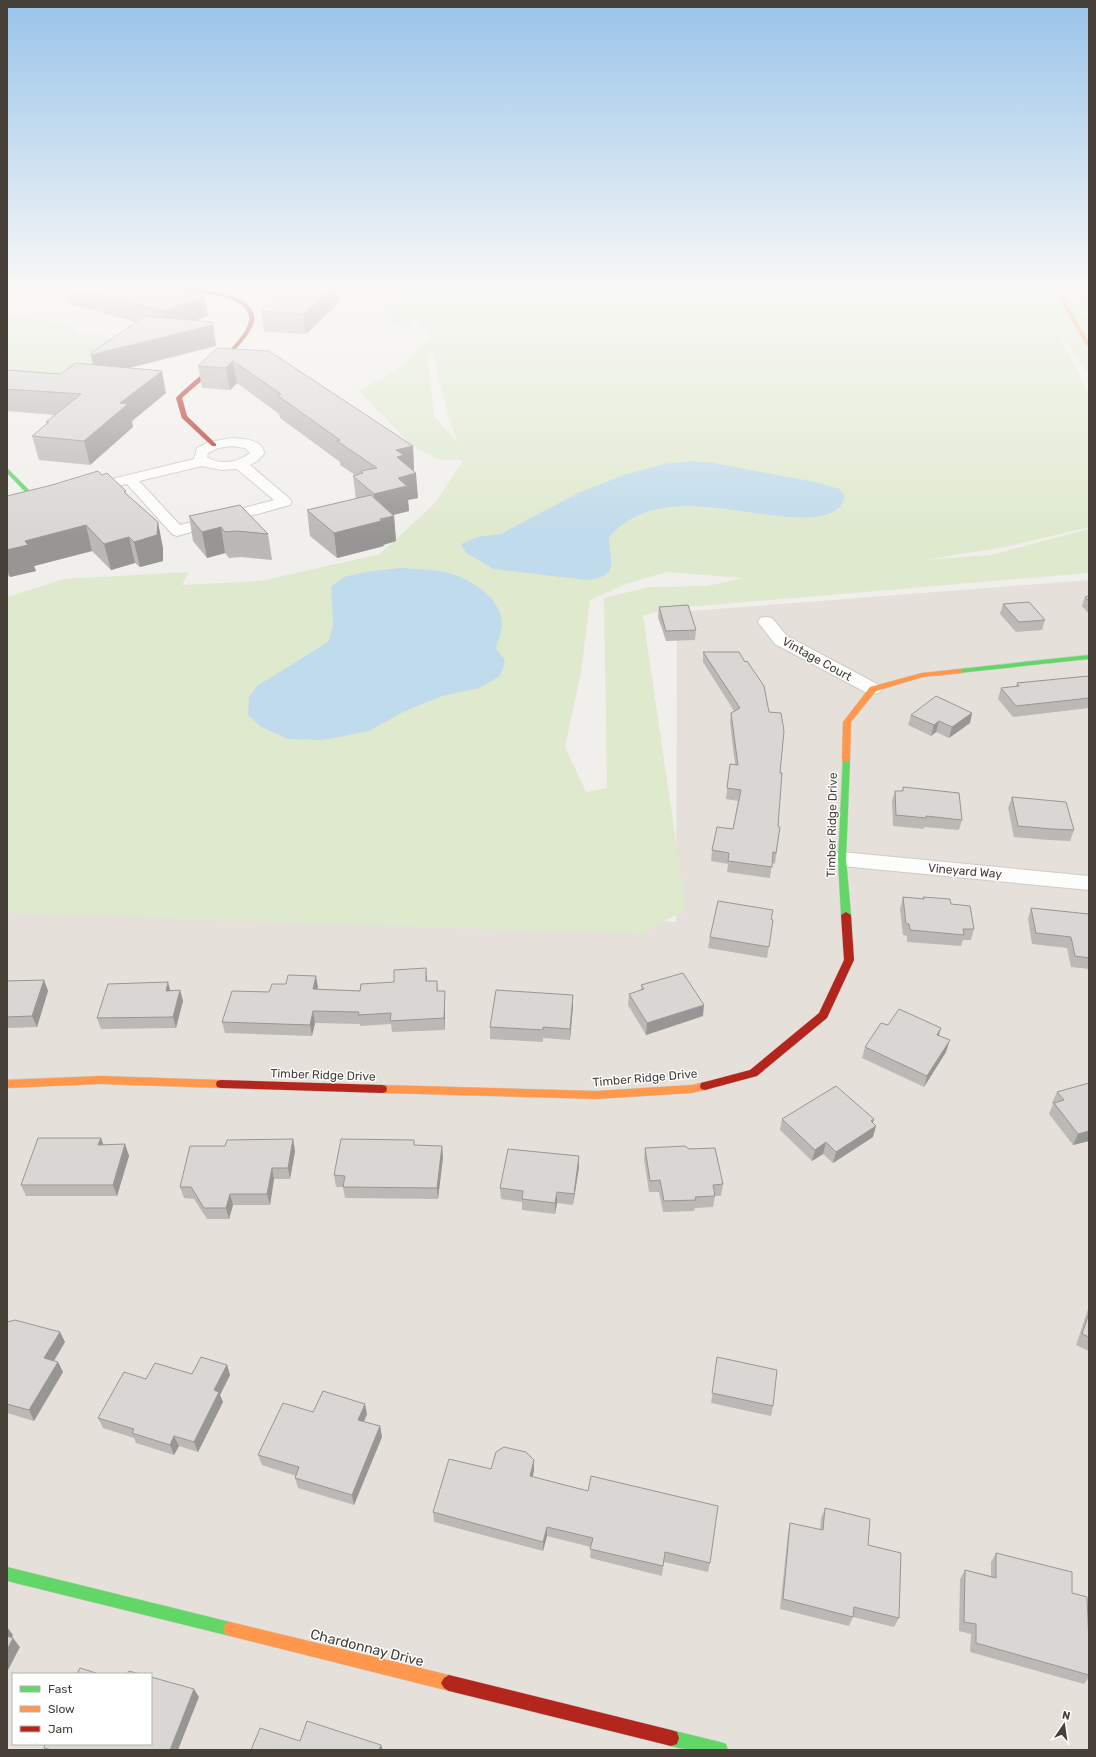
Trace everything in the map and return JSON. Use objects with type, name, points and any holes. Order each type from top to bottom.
[{"type":"street","points":[[209,370],[179,398],[184,417],[214,445]]},
{"type":"street","points":[[241,443],[254,447],[257,450],[257,454],[248,461],[240,464],[215,465],[200,458],[202,451],[214,445],[241,443]]},
{"type":"street","points":[[100,485],[204,461]]},
{"type":"street","points":[[130,479],[177,531],[285,502],[240,464]]},
{"type":"street","points":[[7,470],[36,500]]},
{"type":"street","points":[[22,504],[50,497]]},
{"type":"street","name":"Vintage Court","points":[[766,622],[780,640],[873,689]]},
{"type":"street","points":[[873,689],[922,675],[1089,657]]},
{"type":"street","name":"Timber Ridge Drive","points":[[7,1084],[100,1080],[596,1095],[692,1089],[753,1073],[823,1015],[849,960],[842,859],[847,722],[873,689]]},
{"type":"street","name":"Vineyard Way","points":[[842,859],[1089,883]]},
{"type":"street","name":"Chardonnay Drive","points":[[7,1574],[720,1750]]},
{"type":"shaded area","points":[[1089,580],[1089,1750],[7,1750],[7,863],[676,922],[677,612]]},
{"type":"green space","points":[[7,370],[90,370],[76,377],[7,391]]},
{"type":"green space","points":[[395,370],[429,370],[434,416],[457,442],[443,397],[437,370],[1077,370],[1089,394],[1089,527],[1005,547],[924,560],[990,555],[1089,529],[1089,573],[664,609],[643,616],[686,910],[640,934],[7,913],[7,597],[64,579],[189,572],[182,585],[261,581],[380,554],[436,502],[463,460],[440,460],[412,446],[359,391]],"holes":[[[666,572],[744,578],[707,586],[649,587],[604,598],[607,788],[586,792],[565,747],[581,673],[590,600],[626,584]]]},
{"type":"water","points":[[692,461],[713,463],[815,482],[840,489],[845,497],[839,508],[833,512],[821,516],[802,518],[694,506],[670,507],[648,512],[627,521],[609,537],[611,567],[609,571],[597,578],[587,580],[494,569],[466,553],[461,544],[477,537],[501,534],[578,493],[624,475],[665,464]]},
{"type":"water","points":[[400,568],[435,570],[450,573],[471,582],[489,596],[496,604],[502,624],[501,633],[496,648],[505,661],[500,676],[479,688],[442,696],[403,712],[369,731],[323,740],[288,739],[261,727],[248,715],[249,697],[257,686],[328,642],[333,627],[331,587],[344,577],[365,572]]},
{"type":"building","points":[[66,370],[162,371],[120,403],[128,404],[84,441],[32,436],[49,422],[46,422],[81,394],[7,389],[7,371],[60,374]]},
{"type":"building","points":[[246,370],[298,370],[413,446],[396,450],[404,455],[397,457],[416,473],[398,478],[407,486],[374,494],[353,476],[363,473],[361,471],[377,468],[337,441],[340,440],[277,395],[281,394]]},
{"type":"building","points":[[98,471],[102,475],[107,473],[126,491],[124,492],[158,522],[157,535],[134,542],[129,537],[104,544],[86,525],[25,541],[28,545],[7,550],[7,496],[52,485]]},
{"type":"building","points":[[371,495],[394,516],[380,519],[381,521],[334,533],[307,510]]},
{"type":"building","points":[[240,505],[268,534],[237,531],[225,532],[221,527],[202,532],[189,516]]},
{"type":"building","points":[[1029,602],[1045,620],[1019,622],[1003,604]]},
{"type":"building","points":[[688,605],[696,630],[666,631],[659,607]]},
{"type":"building","points":[[703,652],[739,652],[764,686],[769,712],[781,713],[784,731],[780,773],[782,773],[778,826],[780,827],[776,853],[773,852],[772,867],[728,861],[729,853],[712,850],[717,827],[733,829],[741,790],[727,788],[730,764],[738,765],[731,713],[740,708]]},
{"type":"building","points":[[1089,676],[1089,698],[1016,706],[1001,688],[1019,686],[1017,683]]},
{"type":"building","points":[[936,696],[972,713],[952,727],[939,721],[934,725],[911,715]]},
{"type":"building","points":[[903,787],[959,793],[962,820],[926,816],[926,818],[896,815],[895,791],[903,791]]},
{"type":"building","points":[[1012,797],[1066,802],[1074,830],[1018,826]]},
{"type":"building","points":[[903,897],[950,899],[951,904],[970,906],[974,929],[963,929],[964,935],[910,930],[909,924],[906,924]]},
{"type":"building","points":[[718,901],[773,910],[769,947],[710,937]]},
{"type":"building","points":[[1031,908],[1089,914],[1089,958],[1075,956],[1071,937],[1036,933]]},
{"type":"building","points":[[426,968],[426,981],[437,981],[437,991],[445,991],[444,1018],[390,1021],[391,1013],[358,1015],[359,1012],[313,1011],[310,1025],[222,1022],[232,991],[269,992],[272,984],[286,984],[288,975],[316,976],[313,989],[360,991],[361,984],[394,982],[394,970]]},
{"type":"building","points":[[683,973],[704,1005],[647,1023],[629,994],[644,989],[641,985]]},
{"type":"building","points":[[44,980],[32,1016],[7,1017],[7,981]]},
{"type":"building","points":[[168,982],[166,991],[180,990],[173,1017],[97,1018],[108,984]]},
{"type":"building","points":[[496,990],[573,995],[570,1029],[543,1027],[543,1030],[490,1027]]},
{"type":"building","points":[[899,1009],[941,1028],[937,1035],[950,1040],[927,1076],[865,1047],[881,1023],[888,1025]]},
{"type":"building","points":[[1089,1083],[1089,1131],[1078,1134],[1054,1103],[1064,1100],[1057,1092]]},
{"type":"building","points":[[836,1086],[874,1119],[871,1121],[876,1126],[836,1152],[826,1142],[815,1150],[782,1119]]},
{"type":"building","points":[[38,1138],[101,1138],[98,1145],[125,1144],[113,1185],[21,1185]]},
{"type":"building","points":[[293,1139],[288,1168],[272,1168],[267,1194],[230,1194],[226,1208],[204,1208],[191,1187],[180,1187],[190,1146],[225,1146],[227,1140]]},
{"type":"building","points":[[341,1139],[414,1140],[414,1145],[442,1146],[437,1188],[343,1187],[345,1176],[334,1175]]},
{"type":"building","points":[[685,1146],[689,1149],[715,1148],[723,1184],[713,1185],[715,1196],[695,1197],[696,1200],[664,1201],[660,1180],[650,1181],[645,1148]]},
{"type":"building","points":[[508,1149],[579,1156],[574,1194],[557,1192],[555,1203],[522,1199],[523,1191],[500,1188]]},
{"type":"building","points":[[1089,1313],[1089,1337],[1082,1334]]},
{"type":"building","points":[[15,1320],[60,1332],[44,1358],[58,1362],[29,1410],[7,1404],[7,1322]]},
{"type":"building","points":[[201,1357],[227,1365],[214,1390],[219,1392],[194,1442],[174,1436],[170,1445],[132,1433],[134,1429],[98,1418],[124,1372],[146,1379],[155,1363],[192,1374]]},
{"type":"building","points":[[717,1357],[777,1370],[773,1406],[712,1393]]},
{"type":"building","points":[[323,1391],[365,1404],[358,1420],[380,1426],[352,1495],[295,1478],[299,1467],[258,1455],[283,1403],[313,1412]]},
{"type":"building","points":[[504,1447],[526,1452],[534,1460],[530,1476],[588,1491],[591,1476],[718,1506],[710,1563],[665,1552],[663,1566],[590,1549],[593,1538],[547,1527],[543,1542],[433,1512],[449,1459],[491,1469],[496,1452]]},
{"type":"building","points":[[825,1508],[870,1519],[868,1545],[901,1553],[899,1618],[854,1607],[853,1617],[783,1599],[790,1523],[823,1530]]},
{"type":"building","points":[[996,1553],[1072,1572],[1072,1593],[1087,1597],[1089,1675],[976,1643],[976,1624],[964,1622],[965,1570],[996,1578]]},
{"type":"building","points":[[7,1636],[13,1638],[7,1650]]},
{"type":"building","points":[[80,1668],[96,1673],[78,1673]]},
{"type":"building","points":[[152,1677],[194,1689],[170,1750],[52,1750],[44,1748],[45,1745],[152,1745]]},
{"type":"building","points":[[307,1721],[381,1745],[379,1750],[251,1750],[260,1728],[300,1741]]},
{"type":"traffic: fast","points":[[7,470],[36,500]]},
{"type":"traffic: fast","points":[[959,671],[1089,657]]},
{"type":"traffic: fast","points":[[846,760],[842,859],[846,915]]},
{"type":"traffic: fast","points":[[7,1574],[230,1629]]},
{"type":"traffic: fast","points":[[671,1738],[720,1750]]},
{"type":"traffic: slow","points":[[846,760],[847,722],[873,689],[922,675],[959,671]]},
{"type":"traffic: slow","points":[[7,1084],[100,1080],[221,1084]]},
{"type":"traffic: slow","points":[[382,1089],[596,1095],[692,1089],[705,1086]]},
{"type":"traffic: slow","points":[[230,1629],[449,1683]]},
{"type":"traffic: jam","points":[[210,370],[179,398],[184,417],[214,445]]},
{"type":"traffic: jam","points":[[705,1086],[753,1073],[823,1015],[849,960],[846,915]]},
{"type":"traffic: jam","points":[[221,1084],[382,1089]]},
{"type":"traffic: jam","points":[[449,1683],[671,1738]]}]
